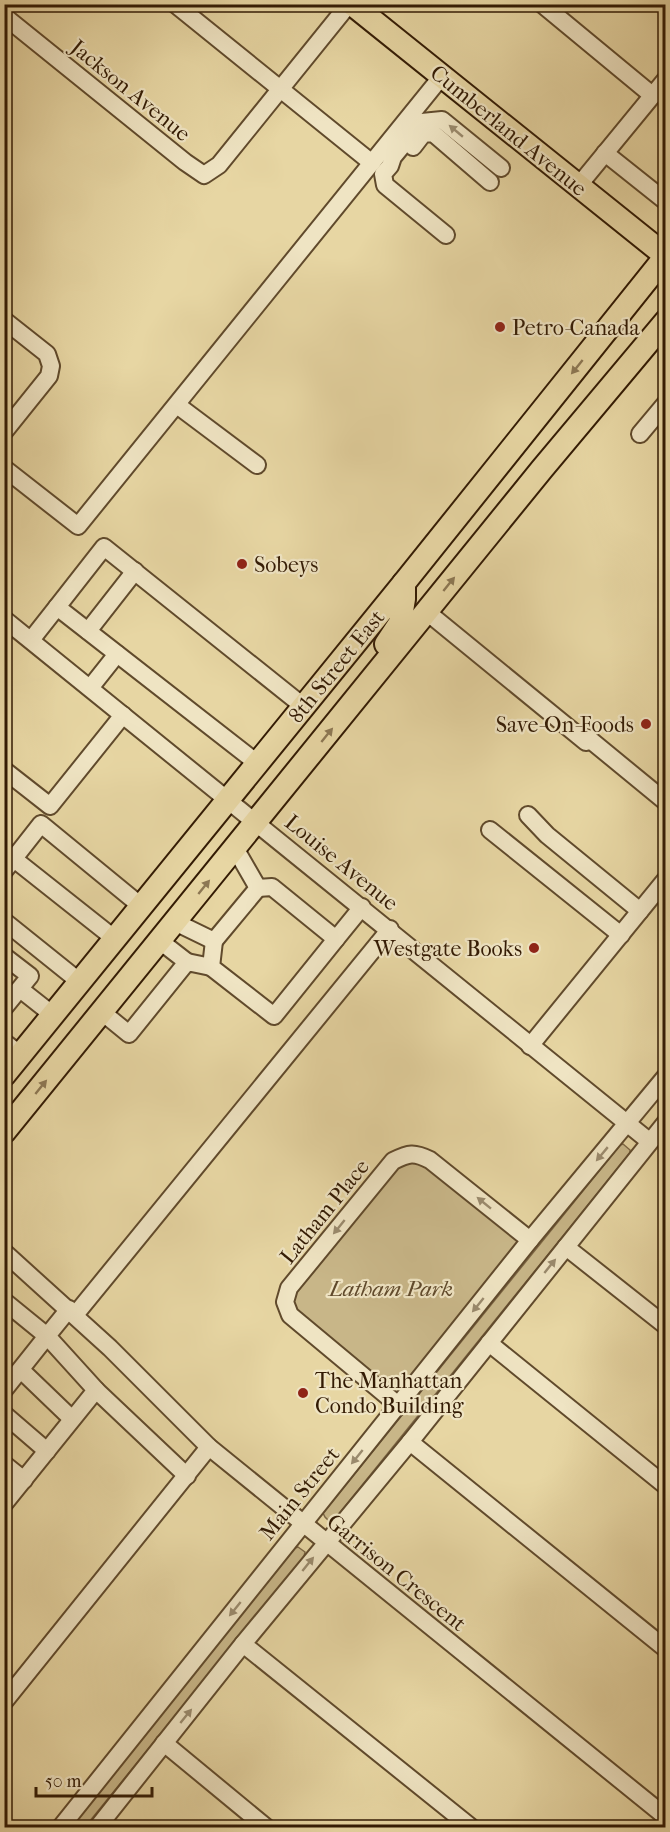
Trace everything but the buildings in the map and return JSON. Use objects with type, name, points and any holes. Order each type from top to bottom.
[{"type":"main road","name":"Cumberland Avenue","points":[[350,4],[666,256]]},
{"type":"main road","name":"8th Street East","points":[[4,1075],[13,1048],[53,1015],[666,256]]},
{"type":"main road","name":"8th Street East","points":[[4,1132],[570,435],[666,321]]},
{"type":"main road","points":[[344,714],[358,682],[400,623],[404,583]]},
{"type":"street","points":[[175,4],[372,163]]},
{"type":"street","points":[[280,89],[350,4]]},
{"type":"street","points":[[542,4],[652,95]]},
{"type":"street","name":"Jackson Avenue","points":[[4,16],[204,175],[219,165],[280,89]]},
{"type":"street","points":[[4,468],[78,526],[442,76]]},
{"type":"street","points":[[579,185],[666,79]]},
{"type":"street","points":[[446,235],[384,185],[383,174],[390,166],[393,157],[422,122],[442,120],[501,168]]},
{"type":"street","points":[[390,166],[400,163],[423,134],[433,134],[490,182]]},
{"type":"street","points":[[605,153],[664,200],[666,198]]},
{"type":"street","points":[[4,320],[47,354],[51,366],[49,376],[4,432]]},
{"type":"street","points":[[640,434],[666,403]]},
{"type":"street","points":[[177,405],[257,465]]},
{"type":"street","points":[[31,640],[104,547],[303,706]]},
{"type":"street","points":[[88,631],[135,571]]},
{"type":"street","points":[[57,607],[257,763]]},
{"type":"street","points":[[427,612],[586,742],[588,738],[666,802]]},
{"type":"street","name":"Louise Avenue","points":[[4,619],[649,1141]]},
{"type":"street","points":[[90,688],[117,654]]},
{"type":"street","points":[[4,770],[50,806],[123,715]]},
{"type":"street","points":[[528,816],[547,835],[640,911]]},
{"type":"street","points":[[115,939],[9,865],[41,824],[141,906]]},
{"type":"street","points":[[490,831],[621,935]]},
{"type":"street","points":[[235,848],[258,888]]},
{"type":"street","points":[[530,1046],[666,879]]},
{"type":"street","points":[[211,967],[214,941],[258,888],[272,887],[336,939]]},
{"type":"street","points":[[160,941],[187,962],[211,967],[274,1016],[362,907]]},
{"type":"street","points":[[4,921],[80,982]]},
{"type":"street","points":[[175,922],[214,941]]},
{"type":"street","points":[[4,1390],[47,1336],[72,1312],[390,930]]},
{"type":"street","points":[[4,951],[19,933]]},
{"type":"street","points":[[4,956],[30,976],[4,1008]]},
{"type":"street","points":[[102,1012],[129,1034],[187,962]]},
{"type":"street","points":[[20,989],[53,1015]]},
{"type":"street","name":"Main Street","points":[[60,1827],[530,1240],[666,1076]]},
{"type":"street","points":[[97,1827],[666,1122]]},
{"type":"street","name":"Latham Place","points":[[398,1405],[290,1315],[285,1302],[289,1288],[393,1161],[407,1154],[420,1154],[430,1160],[530,1240]]},
{"type":"street","points":[[566,1247],[666,1326]]},
{"type":"street","name":"Garrison Crescent","points":[[4,1252],[72,1312],[209,1447],[666,1817]]},
{"type":"street","points":[[4,1301],[47,1336],[96,1390],[187,1476]]},
{"type":"street","points":[[489,1343],[666,1486]]},
{"type":"street","points":[[21,1370],[72,1419]]},
{"type":"street","points":[[4,1504],[96,1390]]},
{"type":"street","points":[[4,1414],[47,1450]]},
{"type":"street","points":[[410,1442],[666,1649]]},
{"type":"street","points":[[4,1702],[209,1447]]},
{"type":"street","points":[[4,1464],[24,1480]]},
{"type":"street","points":[[243,1644],[472,1827]]},
{"type":"street","points":[[164,1743],[267,1827]]},
{"type":"green space","points":[[623,1144],[630,1150],[630,1153],[334,1520],[328,1520],[323,1513]]},
{"type":"green space","name":"Latham Park","points":[[407,1154],[530,1240],[398,1405],[290,1315],[289,1288]]},
{"type":"green space","points":[[298,1547],[305,1552],[304,1557],[85,1827],[69,1828],[295,1548]]},
{"type":"place","name":"Petro-Canada","points":[[500,327]]},
{"type":"place","name":"Sobeys","points":[[242,564]]},
{"type":"place","name":"Save-On-Foods","points":[[646,724]]},
{"type":"place","name":"Westgate Books","points":[[534,948]]},
{"type":"place","name":"The Manhattan Condo Building","points":[[303,1393]]}]
